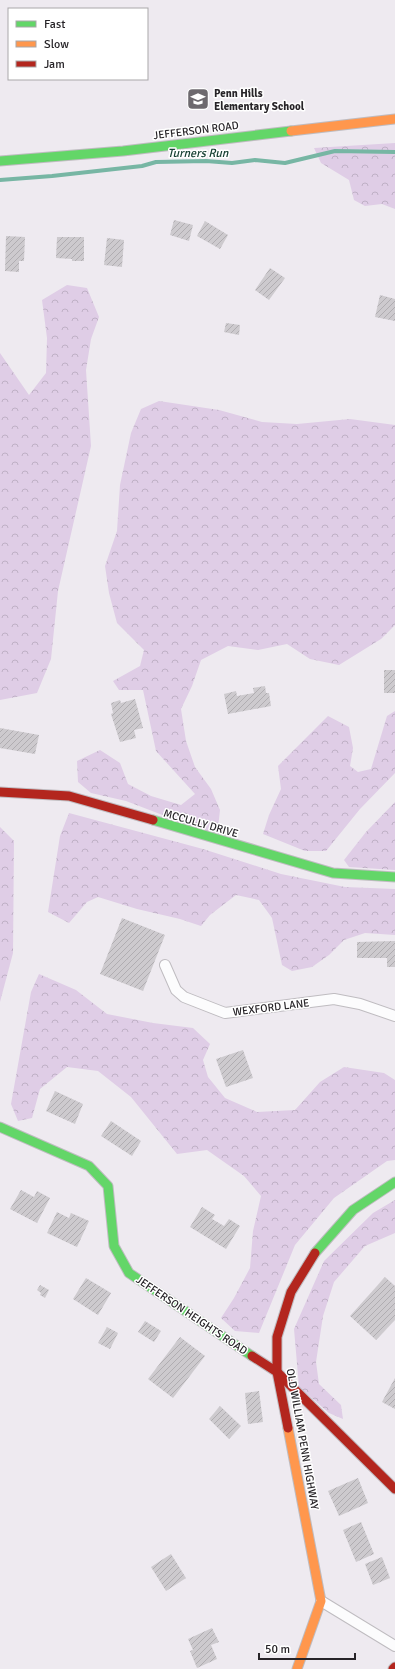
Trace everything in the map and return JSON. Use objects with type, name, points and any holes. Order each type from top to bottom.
[{"type":"street","name":"JEFFERSON ROAD","points":[[0,161],[123,150],[395,119]]},
{"type":"street","name":"MCCULLY DRIVE","points":[[0,792],[69,796],[292,863],[333,873],[395,877]]},
{"type":"street","name":"WEXFORD LANE","points":[[165,965],[176,990],[184,996],[225,1012],[334,999],[360,1004],[395,1016]]},
{"type":"street","name":"JEFFERSON HEIGHTS ROAD","points":[[0,1127],[89,1166],[108,1186],[114,1246],[129,1273],[277,1372],[395,1489]]},
{"type":"street","name":"OLD WILLIAM PENN HIGHWAY","points":[[296,1669],[304,1651],[321,1601],[277,1372],[277,1337],[291,1292],[318,1248],[353,1210],[395,1182]]},
{"type":"street","points":[[321,1601],[395,1646]]},
{"type":"green space","points":[[395,143],[395,209],[382,204],[365,206],[354,200],[349,180],[321,163],[314,148]]},
{"type":"green space","points":[[67,285],[87,288],[99,317],[91,339],[86,370],[91,446],[58,591],[51,659],[37,693],[0,700],[0,353],[29,395],[46,373],[47,338],[42,300]]},
{"type":"green space","points":[[159,401],[219,410],[262,422],[297,424],[350,419],[395,425],[395,625],[381,639],[339,665],[310,659],[287,644],[258,650],[228,646],[201,660],[192,686],[181,709],[186,741],[195,767],[211,789],[220,810],[218,828],[207,832],[126,801],[91,793],[78,782],[77,761],[100,750],[120,763],[128,784],[151,796],[181,805],[195,794],[156,751],[143,690],[119,690],[113,681],[140,666],[144,650],[117,623],[109,593],[105,566],[117,531],[120,485],[131,433],[141,409]]},
{"type":"green space","points":[[395,711],[395,773],[360,809],[326,851],[305,851],[263,834],[269,815],[281,789],[278,766],[328,716],[349,727],[353,748],[350,766],[358,772],[371,769],[387,716]]},
{"type":"green space","points":[[395,802],[395,870],[349,867],[344,860],[366,832]]},
{"type":"green space","points":[[69,813],[203,849],[281,874],[345,887],[395,889],[395,935],[365,933],[344,940],[329,955],[312,967],[292,971],[282,965],[272,918],[259,900],[236,895],[210,915],[201,926],[98,897],[87,902],[69,923],[48,912],[60,836]]},
{"type":"green space","points":[[0,827],[14,841],[13,953],[0,1002]]},
{"type":"green space","points":[[39,974],[76,990],[107,1014],[153,1023],[193,1028],[210,1044],[203,1060],[208,1077],[225,1098],[257,1112],[295,1110],[320,1082],[344,1067],[384,1073],[395,1080],[395,1160],[387,1161],[334,1198],[295,1245],[259,1333],[235,1331],[221,1318],[234,1298],[250,1268],[253,1231],[261,1196],[244,1176],[207,1150],[177,1154],[131,1097],[98,1071],[67,1067],[40,1089],[32,1118],[18,1121],[11,1104],[31,992]]},
{"type":"green space","points":[[395,1200],[395,1233],[365,1246],[334,1282],[323,1316],[316,1362],[319,1384],[341,1405],[343,1419],[329,1413],[299,1387],[294,1329],[324,1261],[373,1213]]},
{"type":"building","points":[[174,220],[193,225],[189,241],[170,235]]},
{"type":"building","points":[[205,221],[228,235],[220,249],[197,236]]},
{"type":"building","points":[[6,236],[25,237],[24,261],[19,261],[19,272],[5,271]]},
{"type":"building","points":[[57,237],[84,237],[84,261],[72,261],[72,259],[56,258]]},
{"type":"building","points":[[107,238],[124,240],[122,267],[104,265]]},
{"type":"building","points":[[270,268],[285,278],[269,300],[255,290]]},
{"type":"building","points":[[380,295],[395,299],[395,321],[375,317]]},
{"type":"building","points":[[226,323],[240,325],[239,335],[224,332]]},
{"type":"building","points":[[384,670],[395,670],[395,693],[384,693]]},
{"type":"building","points":[[265,686],[266,693],[269,693],[271,706],[228,714],[224,694],[236,691],[237,696],[254,693],[253,688]]},
{"type":"building","points":[[135,699],[143,728],[134,730],[136,738],[120,742],[111,714],[113,713],[111,703],[120,700],[121,703]]},
{"type":"building","points":[[0,728],[39,735],[35,754],[0,748]]},
{"type":"building","points":[[122,918],[165,935],[143,991],[100,974]]},
{"type":"building","points":[[395,941],[395,967],[387,967],[387,958],[357,958],[357,942]]},
{"type":"building","points":[[243,1050],[253,1078],[226,1087],[216,1059]]},
{"type":"building","points":[[55,1091],[83,1104],[75,1124],[46,1111]]},
{"type":"building","points":[[111,1121],[141,1141],[132,1156],[101,1136]]},
{"type":"building","points":[[21,1190],[34,1197],[37,1191],[50,1198],[37,1223],[10,1209]]},
{"type":"building","points":[[202,1207],[215,1215],[212,1219],[224,1226],[229,1219],[240,1226],[226,1249],[190,1227]]},
{"type":"building","points":[[57,1212],[69,1218],[71,1213],[89,1221],[77,1247],[47,1233]]},
{"type":"building","points":[[385,1277],[395,1286],[395,1320],[376,1340],[350,1316]]},
{"type":"building","points":[[86,1278],[111,1293],[98,1315],[73,1299]]},
{"type":"building","points":[[40,1285],[49,1290],[45,1298],[40,1295],[41,1293],[37,1290]]},
{"type":"building","points":[[145,1321],[161,1331],[154,1342],[138,1332]]},
{"type":"building","points":[[107,1327],[118,1333],[110,1349],[98,1343]]},
{"type":"building","points":[[180,1337],[205,1356],[173,1398],[148,1379]]},
{"type":"building","points":[[395,1378],[395,1409],[382,1402]]},
{"type":"building","points":[[259,1391],[263,1422],[248,1424],[245,1393]]},
{"type":"building","points":[[220,1406],[241,1426],[229,1439],[209,1419]]},
{"type":"building","points":[[358,1478],[368,1503],[339,1516],[328,1491]]},
{"type":"building","points":[[361,1522],[374,1554],[356,1562],[343,1530]]},
{"type":"building","points":[[171,1554],[186,1578],[166,1591],[151,1567]]},
{"type":"building","points":[[382,1557],[390,1578],[373,1585],[365,1564]]},
{"type":"building","points":[[212,1628],[219,1642],[211,1645],[217,1659],[197,1668],[190,1651],[193,1650],[188,1639]]},
{"type":"waterway","name":"Turners Run","points":[[0,180],[142,166],[156,162],[206,161],[232,163],[255,160],[285,163],[335,151],[395,152]]},
{"type":"traffic: fast","points":[[0,161],[123,151],[291,131]]},
{"type":"traffic: fast","points":[[153,820],[333,873],[395,877]]},
{"type":"traffic: fast","points":[[0,1127],[89,1166],[108,1186],[114,1246],[129,1273],[252,1356]]},
{"type":"traffic: fast","points":[[315,1253],[353,1210],[395,1182]]},
{"type":"traffic: slow","points":[[291,131],[395,119]]},
{"type":"traffic: slow","points":[[288,1428],[321,1601],[297,1669]]},
{"type":"traffic: jam","points":[[0,792],[69,796],[153,820]]},
{"type":"traffic: jam","points":[[288,1428],[277,1372],[277,1337],[291,1292],[315,1253]]},
{"type":"traffic: jam","points":[[252,1356],[277,1372],[395,1489]]},
{"type":"place","name":"Penn Hills Elementary School","points":[[198,99]]}]
